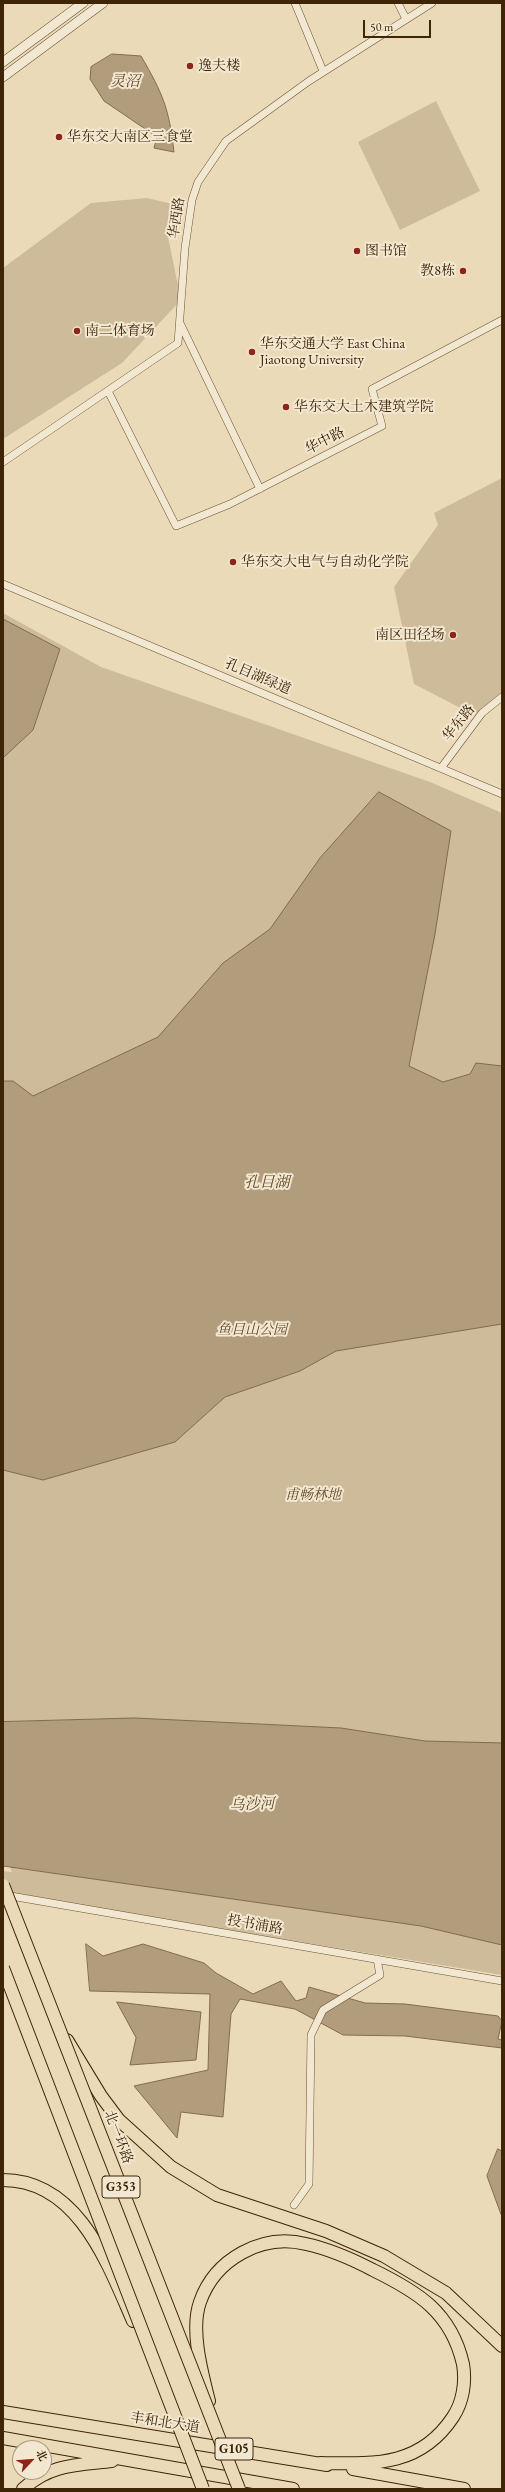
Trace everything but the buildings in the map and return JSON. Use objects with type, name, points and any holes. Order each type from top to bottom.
[{"type":"highway","name":"北一环路","points":[[3,1885],[240,2489]]},
{"type":"highway","name":"G353","points":[[3,1968],[203,2489]]},
{"type":"highway","points":[[58,2025],[101,2096],[119,2120],[172,2167],[217,2195],[326,2231],[384,2256],[446,2293],[502,2346]]},
{"type":"highway","points":[[3,2180],[20,2180],[52,2195],[74,2212],[106,2262],[170,2404]]},
{"type":"highway","points":[[214,2424],[201,2367],[197,2334],[199,2303],[210,2282],[222,2265],[241,2253],[262,2244],[284,2242],[305,2243],[333,2252],[391,2279],[416,2293],[437,2311],[452,2331],[464,2372],[459,2408],[439,2436],[422,2448],[397,2460],[369,2464],[320,2463]]},
{"type":"highway","name":"丰和北大道","points":[[3,2412],[320,2463],[464,2489]]},
{"type":"highway","name":"G105","points":[[3,2438],[294,2489]]},
{"type":"highway","points":[[23,2489],[34,2478],[57,2467],[127,2460]]},
{"type":"street","points":[[3,62],[84,3]]},
{"type":"street","points":[[3,77],[103,3]]},
{"type":"street","points":[[295,3],[323,71]]},
{"type":"street","points":[[398,3],[406,19]]},
{"type":"street","name":"华西路","points":[[3,462],[178,343],[185,248],[192,200],[198,182],[226,141],[323,71],[432,3]]},
{"type":"street","name":"华中路","points":[[108,391],[176,526],[230,504],[382,426],[372,389],[502,320]]},
{"type":"street","points":[[180,323],[260,489]]},
{"type":"street","name":"孔目湖绿道","points":[[3,584],[502,794]]},
{"type":"street","name":"华东路","points":[[441,768],[482,713],[502,697]]},
{"type":"street","name":"投书浦路","points":[[3,1895],[502,1981]]},
{"type":"street","points":[[294,2205],[309,2184],[311,2035],[323,2010],[380,1975],[377,1959]]},
{"type":"green space","points":[[436,101],[480,191],[400,230],[358,142]]},
{"type":"green space","name":"南二体育场","points":[[147,198],[177,205],[168,237],[181,300],[122,363],[3,439],[3,268],[91,203]]},
{"type":"green space","name":"南区田径场","points":[[502,478],[502,692],[474,715],[414,684],[394,587],[438,525],[434,513]]},
{"type":"green space","name":"鱼目山公园","points":[[3,613],[101,667],[430,782],[502,813],[502,1975],[3,1893],[3,1871],[12,1872],[3,1848]]},
{"type":"water","name":"灵沼","points":[[112,54],[141,56],[160,91],[164,102],[170,124],[174,152],[154,148],[157,137],[104,101],[90,79],[91,67]]},
{"type":"water","points":[[3,619],[60,649],[33,730],[3,758]]},
{"type":"water","name":"孔目湖","points":[[379,792],[451,831],[435,934],[409,1066],[443,1082],[470,1074],[476,1063],[502,1066],[502,1324],[336,1351],[300,1371],[225,1397],[175,1442],[43,1480],[3,1470],[3,1081],[13,1081],[33,1096],[158,1037],[223,963],[270,929],[320,858]]},
{"type":"water","name":"乌沙河","points":[[135,1718],[341,1728],[425,1741],[502,1743],[502,1945],[421,1926],[3,1866],[3,1722]]},
{"type":"water","points":[[86,1944],[103,1956],[143,1944],[204,1963],[216,1973],[253,1994],[281,1981],[296,2001],[306,1998],[309,1987],[365,2003],[405,2004],[498,2016],[502,2021],[498,2039],[502,2040],[502,2048],[405,2036],[343,2035],[295,2009],[240,1999],[231,2014],[223,2117],[181,2112],[177,2138],[134,2086],[208,2070],[210,1994],[90,1991]]},
{"type":"water","points":[[117,2002],[201,2012],[196,2060],[130,2065],[136,2038]]},
{"type":"water","points":[[498,2149],[502,2151],[502,2217],[487,2176]]},
{"type":"place","name":"逸夫楼","points":[[190,66]]},
{"type":"place","name":"华东交大南区三食堂","points":[[59,137]]},
{"type":"place","name":"图书馆","points":[[357,251]]},
{"type":"place","name":"教8栋","points":[[463,271]]},
{"type":"place","name":"南二体育场","points":[[77,331]]},
{"type":"place","name":"华东交通大学 East China Jiaotong University","points":[[252,352]]},
{"type":"place","name":"华东交大土木建筑学院","points":[[286,407]]},
{"type":"place","name":"华东交大电气与自动化学院","points":[[233,562]]},
{"type":"place","name":"南区田径场","points":[[453,635]]},
{"type":"park label","name":"甫畅林地","points":[[313,1495]]}]
